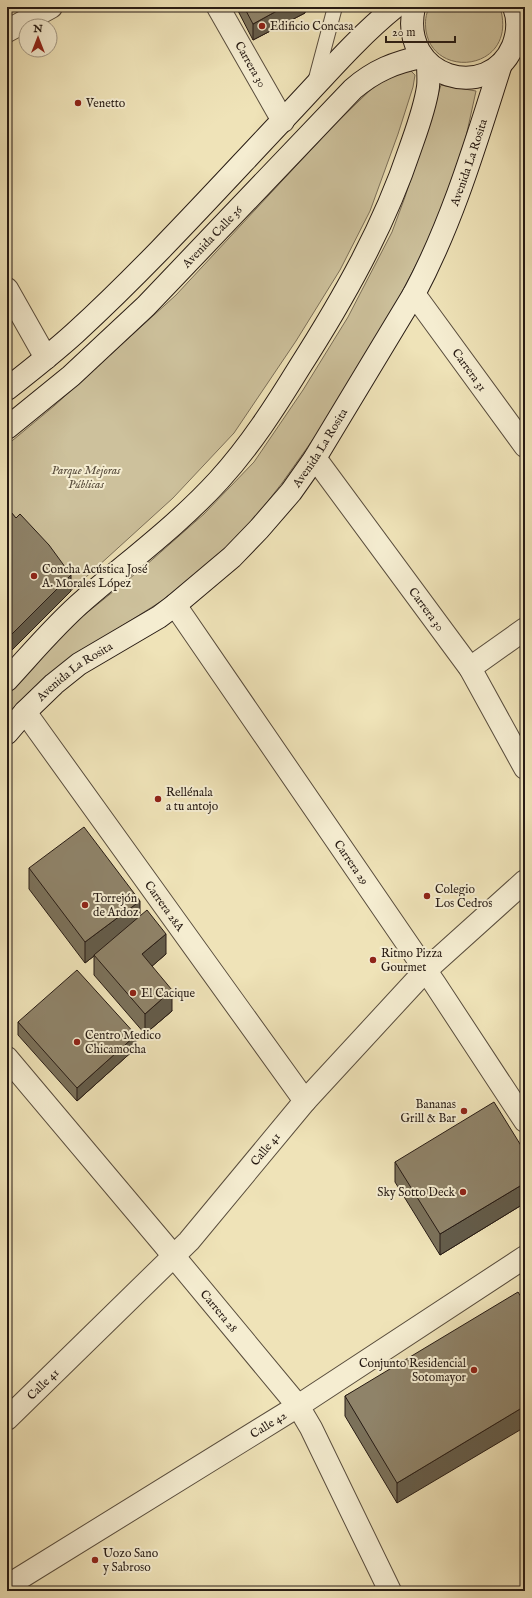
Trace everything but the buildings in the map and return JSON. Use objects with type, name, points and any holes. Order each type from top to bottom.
[{"type":"street","points":[[7,31],[51,7]]},
{"type":"street","name":"Carrera 30","points":[[218,7],[283,121]]},
{"type":"street","points":[[7,389],[74,334],[142,268],[362,37],[395,7]]},
{"type":"street","points":[[414,7],[412,33],[415,46],[425,60],[442,72],[457,77],[473,77],[488,72],[512,53]]},
{"type":"street","name":"Avenida La Rosita","points":[[7,732],[54,684],[79,664],[159,617],[232,557],[291,492],[314,458],[414,294],[427,270],[458,195],[512,53],[518,25],[516,8]]},
{"type":"street","points":[[7,680],[67,616],[196,505],[225,474],[263,425],[338,305],[384,218],[404,170],[423,111],[428,86],[425,60]]},
{"type":"street","name":"Avenida Calle 36","points":[[7,428],[71,376],[146,306],[364,80],[379,70],[396,63],[425,60]]},
{"type":"street","points":[[7,289],[46,358]]},
{"type":"street","name":"Carrera 31","points":[[414,294],[525,446]]},
{"type":"street","name":"Carrera 30","points":[[314,458],[470,668],[525,768]]},
{"type":"street","name":"Carrera 29","points":[[175,605],[425,971],[525,1121]]},
{"type":"street","points":[[470,668],[525,629]]},
{"type":"street","name":"Carrera 28A","points":[[25,712],[305,1101]]},
{"type":"street","name":"Calle 41","points":[[7,1418],[189,1241],[305,1101],[425,971],[525,881]]},
{"type":"street","name":"Carrera 28","points":[[7,1058],[174,1255],[298,1406],[311,1428],[390,1591]]},
{"type":"street","name":"Calle 42","points":[[7,1586],[298,1406],[525,1257]]},
{"type":"lane","points":[[314,88],[335,7]]},
{"type":"green space","points":[[430,7],[500,7],[503,28],[498,44],[487,55],[473,61],[458,62],[444,57],[432,47],[426,31],[427,13]]},
{"type":"green space","name":"Parque Mejoras Públicas","points":[[410,70],[415,75],[413,87],[398,134],[370,211],[340,270],[296,341],[234,433],[173,498],[53,607],[7,654],[7,445],[54,406],[176,295],[335,124],[384,77]]},
{"type":"green space","points":[[441,85],[476,91],[460,164],[428,242],[394,307],[331,414],[282,483],[254,519],[215,563],[168,597],[74,656],[7,719],[7,692],[63,632],[145,566],[204,514],[254,462],[303,390],[348,317],[392,232],[405,197]]},
{"type":"place","name":"Edificio Concasa","points":[[262,26]]},
{"type":"place","name":"Venetto","points":[[78,103]]},
{"type":"place","name":"Concha Acústica José A. Morales López","points":[[34,576]]},
{"type":"place","name":"Rellénala a tu antojo","points":[[158,799]]},
{"type":"place","name":"Colegio Los Cedros","points":[[427,896]]},
{"type":"place","name":"Torrejón de Ardoz","points":[[85,905]]},
{"type":"place","name":"Ritmo Pizza Gourmet","points":[[373,960]]},
{"type":"place","name":"El Cacique","points":[[133,993]]},
{"type":"place","name":"Centro Medico Chicamocha","points":[[77,1042]]},
{"type":"place","name":"Bananas Grill & Bar","points":[[464,1111]]},
{"type":"place","name":"Sky Sotto Deck","points":[[463,1192]]},
{"type":"place","name":"Conjunto Residencial Sotomayor","points":[[474,1370]]},
{"type":"place","name":"Uozo Sano y Sabroso","points":[[95,1560]]}]
